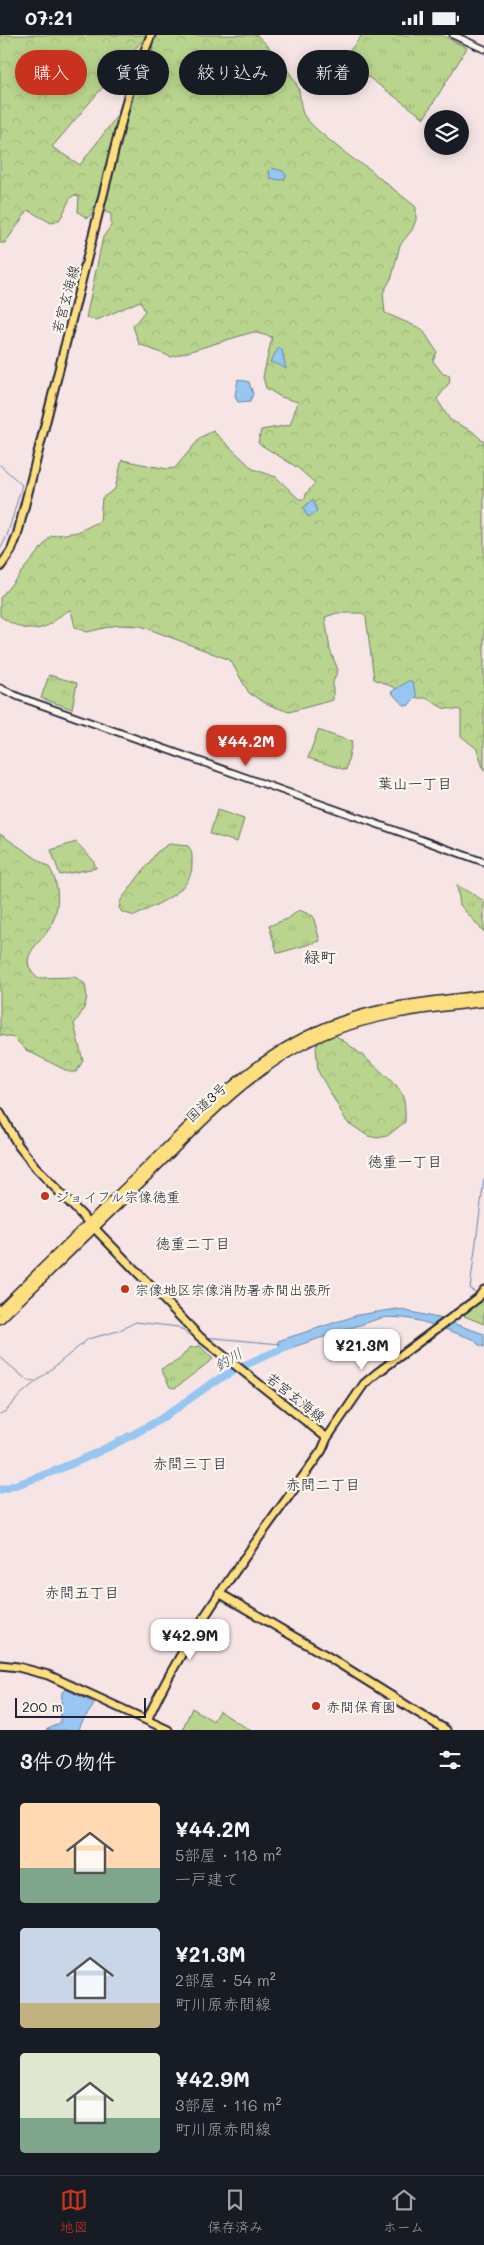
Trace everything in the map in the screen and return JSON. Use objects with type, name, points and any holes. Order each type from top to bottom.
[{"type":"highway","name":"国道3号","points":[[0,1319],[222,1093],[276,1052],[313,1032],[368,1013],[484,995]]},
{"type":"highway","name":"国道3号","points":[[0,1310],[228,1097],[265,1068],[295,1049],[339,1029],[374,1018],[411,1011],[484,1002]]},
{"type":"main road","name":"若宮玄海線","points":[[0,567],[11,551],[17,536],[126,104],[135,72],[150,35]]},
{"type":"main road","name":"若宮玄海線","points":[[0,1113],[28,1159],[190,1327],[228,1361],[327,1437],[322,1450],[219,1593],[162,1687],[147,1720]]},
{"type":"main road","points":[[327,1437],[364,1384],[478,1299],[483,1291]]},
{"type":"main road","points":[[219,1593],[327,1655],[446,1730]]},
{"type":"main road","points":[[0,1665],[18,1667],[48,1675],[168,1730]]},
{"type":"street","points":[[453,35],[484,49]]},
{"type":"street","points":[[0,688],[19,697],[484,862]]},
{"type":"green space","points":[[0,35],[257,35],[271,50],[179,50],[179,95],[287,95],[287,69],[297,86],[297,95],[300,95],[302,111],[309,122],[334,144],[371,170],[416,207],[416,220],[412,230],[400,245],[392,277],[383,293],[385,313],[422,329],[437,352],[433,361],[443,374],[449,375],[450,382],[437,399],[450,420],[472,431],[484,442],[484,771],[477,749],[461,736],[461,710],[443,708],[426,698],[418,698],[374,679],[366,617],[362,613],[337,613],[325,617],[330,650],[338,670],[333,682],[333,700],[289,712],[267,704],[249,693],[230,660],[141,626],[117,625],[87,632],[75,627],[71,610],[63,613],[48,626],[38,629],[26,629],[0,616],[0,598],[51,536],[78,532],[100,521],[102,498],[115,489],[122,460],[167,469],[175,468],[201,437],[213,431],[253,469],[276,477],[299,499],[305,499],[306,494],[315,483],[298,468],[258,443],[261,430],[290,425],[298,402],[281,397],[266,388],[263,377],[272,337],[253,332],[171,357],[139,344],[133,326],[145,311],[140,301],[97,320],[86,318],[103,237],[111,226],[111,214],[98,209],[87,218],[78,212],[79,196],[74,195],[57,222],[51,223],[28,210],[5,243],[0,243],[0,132],[2,132],[0,128]],"holes":[[[141,42],[152,44],[152,50],[169,50],[169,95],[131,95],[80,165],[52,147],[97,94],[97,50],[134,50]]]},
{"type":"green space","points":[[362,35],[442,35],[467,48],[429,110],[424,110],[424,118],[369,78],[369,50],[350,50]]},
{"type":"green space","points":[[49,675],[77,683],[72,709],[41,698]]},
{"type":"green space","points":[[318,730],[352,742],[346,770],[308,758]]},
{"type":"green space","points":[[217,810],[244,819],[237,842],[210,834]]},
{"type":"green space","points":[[0,834],[49,867],[56,882],[58,898],[53,922],[31,952],[28,964],[37,978],[75,977],[85,984],[87,996],[85,1005],[74,1024],[83,1061],[76,1072],[69,1072],[26,1050],[14,1038],[0,1035]]},
{"type":"green space","points":[[76,842],[93,860],[96,868],[60,875],[51,850]]},
{"type":"green space","points":[[169,844],[188,846],[191,850],[192,865],[186,883],[171,897],[135,916],[122,912],[119,908],[121,900],[157,852]]},
{"type":"green space","points":[[457,885],[484,901],[484,932],[460,905]]},
{"type":"green space","points":[[299,910],[313,916],[320,941],[279,953],[277,952],[269,926],[289,918]]},
{"type":"green space","points":[[334,1035],[369,1061],[389,1078],[400,1091],[404,1102],[405,1122],[387,1136],[377,1138],[368,1136],[347,1122],[318,1071],[316,1047],[322,1037]]},
{"type":"green space","points":[[481,1301],[484,1304],[484,1324],[464,1316]]},
{"type":"green space","points":[[200,1346],[213,1359],[175,1388],[170,1387],[161,1369],[179,1360],[189,1348]]},
{"type":"green space","points":[[192,1708],[213,1721],[219,1711],[250,1730],[182,1730]]},
{"type":"water","points":[[272,168],[283,171],[286,175],[285,179],[270,178],[269,171]]},
{"type":"water","points":[[279,347],[282,350],[286,369],[270,362]]},
{"type":"water","points":[[238,379],[249,382],[253,394],[250,401],[238,402],[235,396]]},
{"type":"water","points":[[313,499],[317,512],[308,517],[303,508]]},
{"type":"water","points":[[408,681],[412,681],[417,696],[408,706],[402,704],[391,692]]},
{"type":"water","points":[[397,1309],[438,1318],[484,1334],[484,1347],[473,1339],[439,1327],[416,1320],[393,1317],[381,1318],[281,1351],[278,1341],[358,1315]]},
{"type":"water","points":[[66,1689],[94,1704],[79,1730],[46,1730],[60,1723],[62,1692]]},
{"type":"waterway","points":[[0,465],[22,485],[7,536],[0,550]]},
{"type":"waterway","points":[[477,1293],[470,1289],[484,1179]]},
{"type":"waterway","points":[[0,1414],[6,1411],[21,1394],[88,1339],[118,1331],[136,1322],[178,1327],[189,1335],[195,1336]]},
{"type":"waterway","points":[[204,1337],[280,1344]]},
{"type":"waterway","name":"釣川","points":[[0,1490],[79,1461],[117,1443],[161,1419],[227,1374],[290,1346]]},
{"type":"waterway","points":[[0,1357],[27,1380],[35,1381]]},
{"type":"place","name":"ジョイフル宗像徳重","points":[[45,1196]]},
{"type":"place","name":"宗像地区宗像消防署赤間出張所","points":[[125,1289]]},
{"type":"place","name":"赤間保育園","points":[[316,1706]]},
{"type":"district","name":"葉山一丁目","points":[[415,783]]},
{"type":"district","name":"緑町","points":[[320,956]]},
{"type":"district","name":"徳重一丁目","points":[[405,1161]]},
{"type":"district","name":"徳重二丁目","points":[[193,1243]]},
{"type":"district","name":"赤間三丁目","points":[[190,1463]]},
{"type":"district","name":"赤間二丁目","points":[[323,1484]]},
{"type":"district","name":"赤間五丁目","points":[[82,1592]]}]
